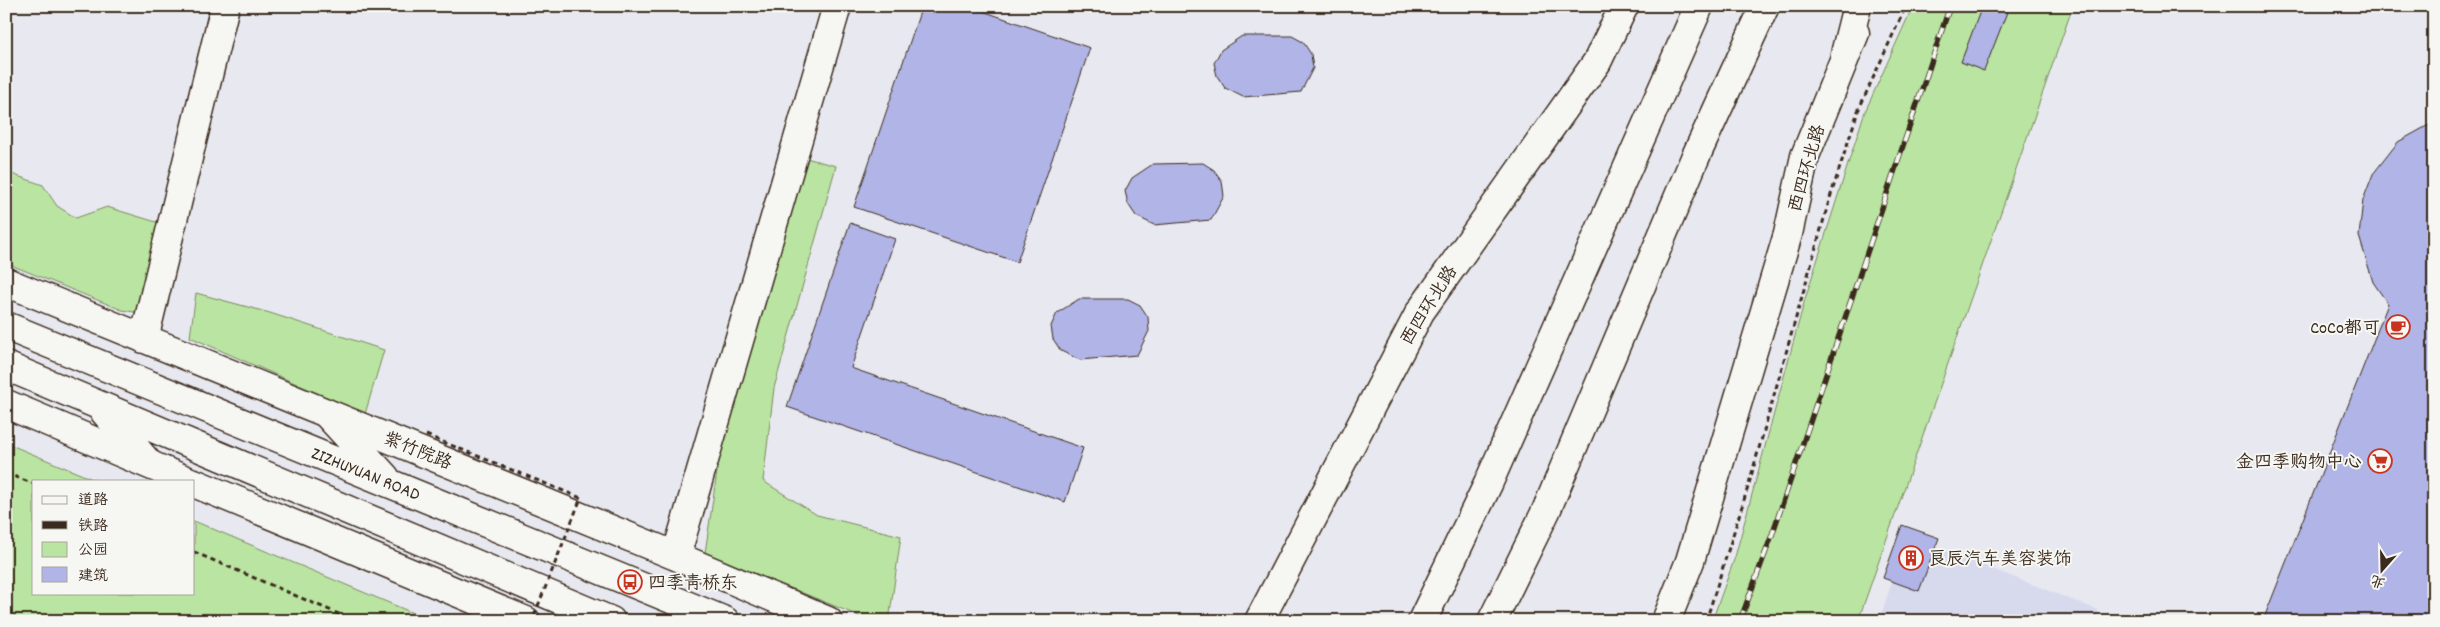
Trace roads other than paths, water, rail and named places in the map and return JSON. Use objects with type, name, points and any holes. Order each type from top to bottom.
[{"type":"main road","points":[[144,339],[225,6]]},
{"type":"main road","points":[[676,556],[837,6]]},
{"type":"main road","name":"西四环北路","points":[[1259,621],[1420,312],[1598,62],[1624,6]]},
{"type":"main road","points":[[1422,621],[1488,484],[1699,6]]},
{"type":"main road","points":[[1492,621],[1546,511],[1695,158],[1764,6]]},
{"type":"main road","points":[[1845,54],[1857,6]]},
{"type":"main road","name":"西四环北路","points":[[1666,621],[1695,542],[1788,234],[1805,156],[1845,54],[1867,6]]},
{"type":"main road","name":"紫竹院路","points":[[6,282],[676,556],[796,612],[828,621]]},
{"type":"main road","name":"ZIZHUYUAN ROAD","points":[[6,326],[725,621]]},
{"type":"main road","points":[[6,366],[611,621]]},
{"type":"main road","points":[[6,404],[186,480]]},
{"type":"main road","points":[[98,404],[149,464]]},
{"type":"main road","points":[[326,413],[391,484]]},
{"type":"main road","points":[[195,483],[526,621]]},
{"type":"railway","points":[[1740,621],[1772,535],[1950,6]]},
{"type":"place","name":"CoCo都可","points":[[2398,327]]},
{"type":"place","name":"金四季购物中心","points":[[2380,461]]},
{"type":"place","name":"良辰汽车美容装饰","points":[[1911,558]]},
{"type":"place","name":"四季青桥东","points":[[630,582]]}]
